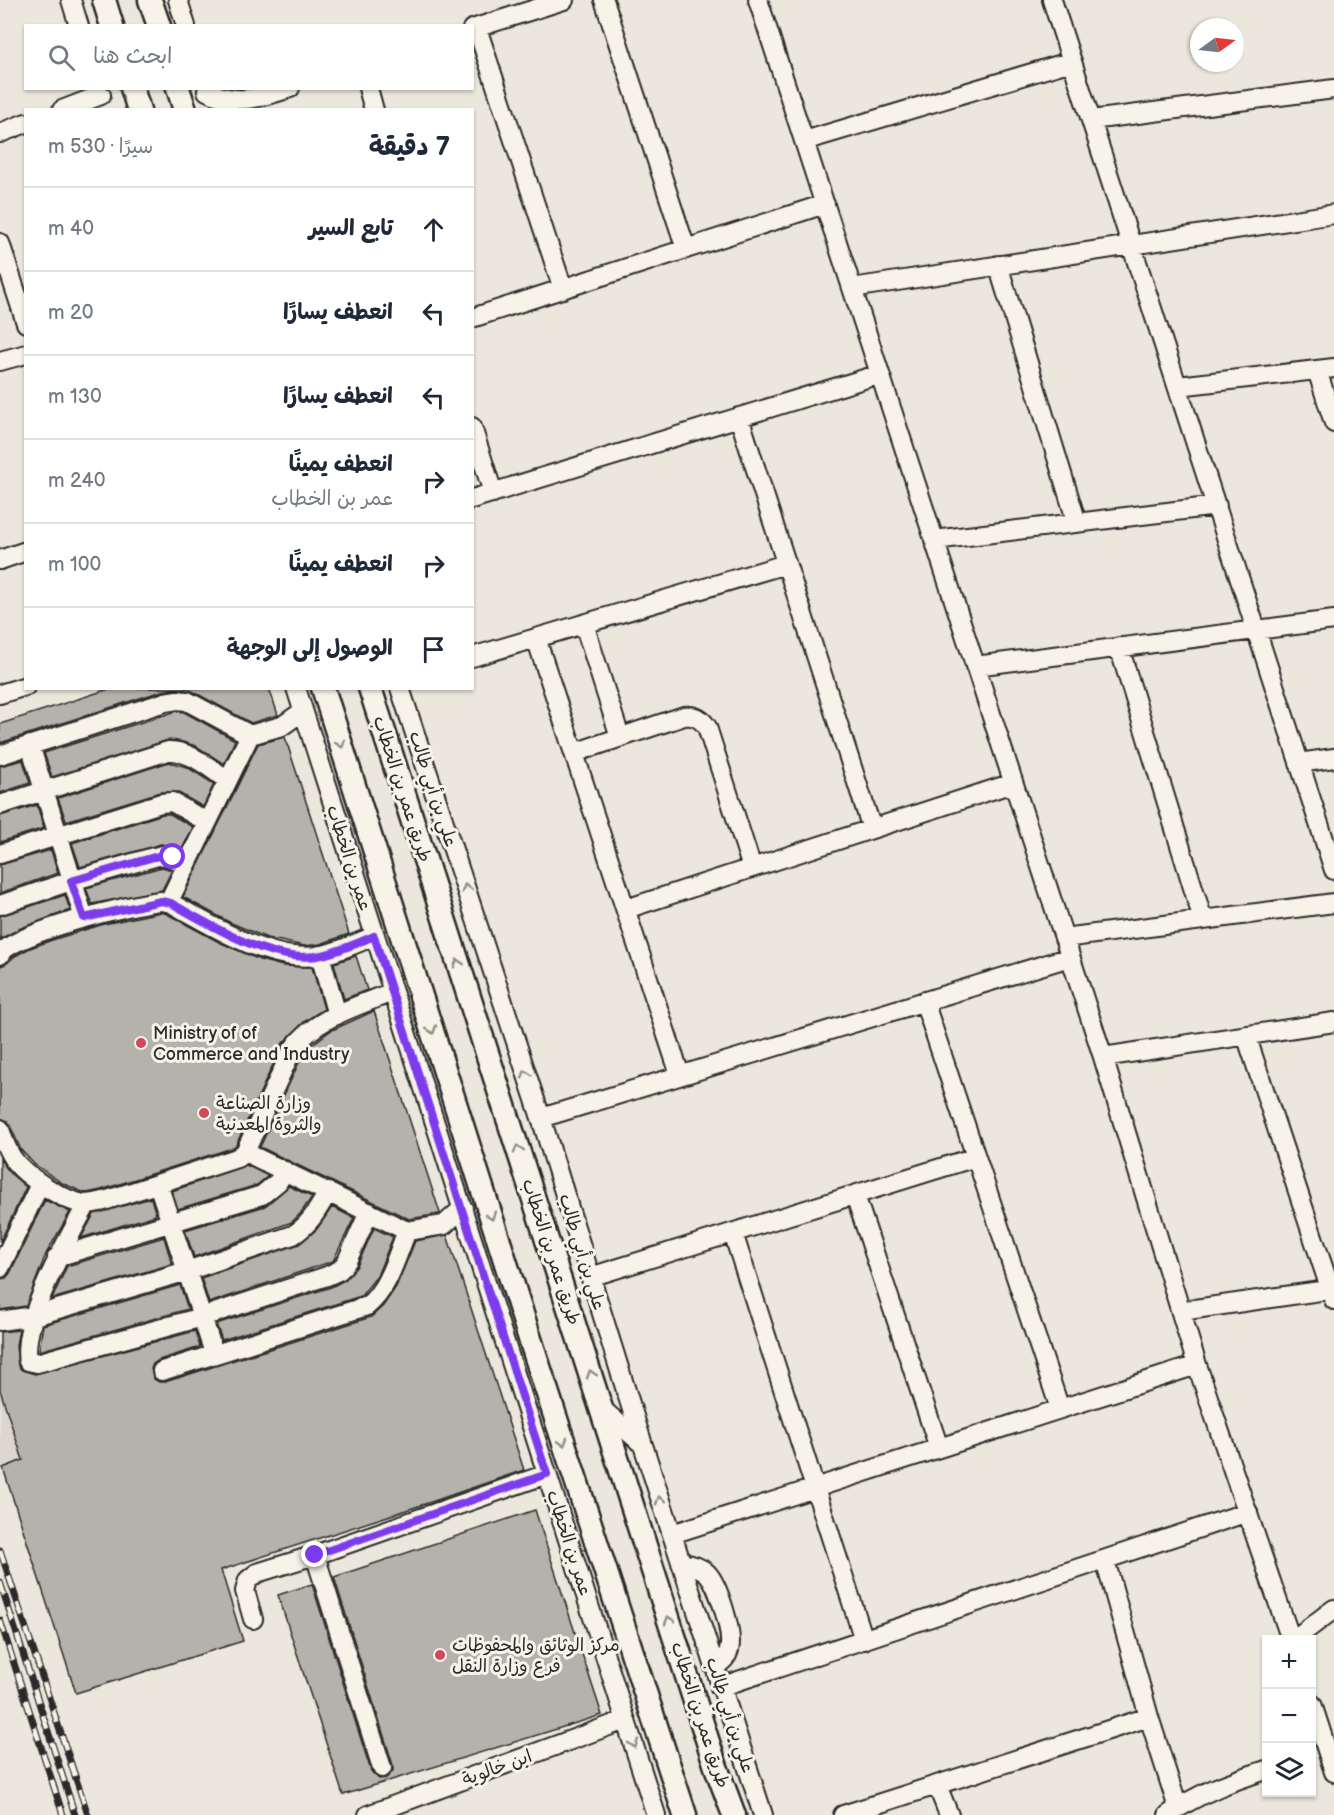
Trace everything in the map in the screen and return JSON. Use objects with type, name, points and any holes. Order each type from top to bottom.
[{"type":"main road","points":[[104,0],[111,24]]},
{"type":"main road","points":[[150,0],[158,24]]},
{"type":"main road","points":[[133,90],[138,108]]},
{"type":"main road","points":[[179,90],[184,108]]},
{"type":"main road","points":[[324,690],[681,1805]]},
{"type":"main road","name":"طريق عمر بن الخطاب","points":[[371,690],[716,1767],[734,1815]]},
{"type":"street","points":[[71,0],[78,24]]},
{"type":"street","points":[[178,0],[185,24]]},
{"type":"street","points":[[563,289],[475,29],[564,0]]},
{"type":"street","points":[[604,0],[687,249]]},
{"type":"street","points":[[758,0],[1103,1057],[1197,1365],[1290,1635]]},
{"type":"street","points":[[1052,0],[1334,870]]},
{"type":"street","points":[[804,141],[1072,61]]},
{"type":"street","points":[[1091,120],[1334,89]]},
{"type":"street","points":[[206,90],[226,99],[247,100],[283,90]]},
{"type":"street","points":[[206,90],[212,108]]},
{"type":"street","points":[[369,90],[373,108]]},
{"type":"street","points":[[69,108],[102,98]]},
{"type":"street","points":[[0,133],[24,124]]},
{"type":"street","points":[[474,317],[825,204]]},
{"type":"street","points":[[852,288],[1334,214]]},
{"type":"street","points":[[0,243],[24,317]]},
{"type":"street","points":[[998,265],[1077,523]]},
{"type":"street","points":[[0,361],[24,355]]},
{"type":"street","points":[[1178,386],[1326,369],[1334,423]]},
{"type":"street","points":[[474,498],[880,374]]},
{"type":"street","points":[[739,417],[872,829]]},
{"type":"street","points":[[474,433],[493,493]]},
{"type":"street","points":[[934,540],[1216,506]]},
{"type":"street","points":[[0,560],[24,552]]},
{"type":"street","points":[[474,656],[786,564]]},
{"type":"street","points":[[975,666],[1334,620]]},
{"type":"street","points":[[584,624],[620,737]]},
{"type":"street","points":[[536,638],[681,1075]]},
{"type":"street","points":[[1119,647],[1203,920]]},
{"type":"street","points":[[0,694],[24,687]]},
{"type":"street","name":"عمر بن الخطاب","points":[[297,690],[656,1815]]},
{"type":"street","name":"علي بن أبي طالب","points":[[401,690],[541,1118],[720,1687],[764,1815]]},
{"type":"street","points":[[0,755],[177,700],[187,701],[250,735],[282,726],[303,711]]},
{"type":"street","points":[[574,753],[684,716],[695,717],[704,722],[752,868]]},
{"type":"street","points":[[172,895],[250,735]]},
{"type":"street","points":[[30,746],[84,918]]},
{"type":"street","points":[[0,805],[168,751],[188,755],[228,780]]},
{"type":"street","points":[[1299,763],[1334,758]]},
{"type":"street","points":[[626,909],[1013,783]]},
{"type":"street","points":[[0,855],[161,803],[172,802],[207,822]]},
{"type":"street","points":[[0,905],[154,857],[164,855],[187,863]]},
{"type":"street","points":[[1,952],[17,941],[84,918],[161,901],[171,903],[223,932],[257,946],[298,956],[320,956],[374,936]]},
{"type":"street","points":[[1064,938],[1334,903]]},
{"type":"street","points":[[320,956],[337,1015]]},
{"type":"street","points":[[541,1118],[1070,957]]},
{"type":"street","points":[[0,1129],[13,1159],[25,1172],[40,1184],[76,1202],[87,1204],[104,1201],[237,1158],[245,1152],[292,1050],[299,1040],[337,1015],[392,992]]},
{"type":"street","points":[[924,1001],[1060,1409]]},
{"type":"street","points":[[1103,1057],[1334,1022]]},
{"type":"street","points":[[1181,1311],[1333,1293],[1246,1035]]},
{"type":"street","points":[[245,1152],[407,1231],[444,1225],[463,1208]]},
{"type":"street","points":[[591,1277],[976,1157]]},
{"type":"street","points":[[57,1257],[262,1195],[278,1182],[285,1171]]},
{"type":"street","points":[[0,1268],[40,1184]]},
{"type":"street","points":[[158,1184],[213,1353]]},
{"type":"street","points":[[0,1321],[34,1316],[187,1271],[293,1235],[304,1229],[328,1192]]},
{"type":"street","points":[[855,1195],[939,1448]]},
{"type":"street","points":[[87,1204],[57,1257],[34,1316],[26,1350],[28,1361],[37,1363],[202,1317],[327,1276],[340,1270],[347,1261],[369,1212]]},
{"type":"street","points":[[162,1371],[367,1306],[377,1298],[383,1288],[407,1231]]},
{"type":"street","points":[[733,1233],[864,1640]]},
{"type":"street","points":[[518,1381],[531,1342]]},
{"type":"street","points":[[672,1534],[1197,1365]]},
{"type":"street","points":[[602,1409],[643,1445]]},
{"type":"street","points":[[253,1619],[246,1591],[248,1580],[257,1573],[547,1474]]},
{"type":"street","points":[[720,1687],[1248,1512]]},
{"type":"street","points":[[315,1555],[382,1768]]},
{"type":"street","points":[[1105,1560],[1173,1811],[1228,1783],[1262,1771]]},
{"type":"street","points":[[681,1563],[695,1566],[708,1574],[718,1593],[730,1641],[726,1657],[714,1668]]},
{"type":"street","points":[[1299,1635],[1334,1610]]},
{"type":"street","points":[[843,1815],[1149,1716]]},
{"type":"street","name":"ابن خالوية","points":[[369,1815],[626,1720]]},
{"type":"street","points":[[1316,1734],[1319,1752],[1334,1772]]},
{"type":"street","points":[[642,1769],[681,1805]]},
{"type":"street","points":[[937,1785],[949,1815]]},
{"type":"shaded area","points":[[0,1390],[23,1460],[0,1469]]},
{"type":"building","points":[[106,690],[168,690],[0,743],[0,724]]},
{"type":"building","points":[[184,690],[270,690],[278,715],[251,723],[192,691]]},
{"type":"building","points":[[177,711],[184,712],[235,740],[224,764],[196,746],[168,740],[52,777],[44,753]]},
{"type":"building","points":[[285,737],[349,934],[320,944],[304,946],[267,938],[229,922],[183,897],[258,744]]},
{"type":"building","points":[[23,760],[30,783],[0,793],[0,766]]},
{"type":"building","points":[[169,762],[187,767],[214,784],[203,807],[177,792],[160,792],[66,821],[58,798]]},
{"type":"building","points":[[37,805],[44,828],[0,842],[0,816]]},
{"type":"building","points":[[163,814],[170,814],[193,827],[182,849],[161,844],[80,867],[72,843]]},
{"type":"building","points":[[51,850],[58,873],[0,893],[0,865]]},
{"type":"building","points":[[162,867],[172,870],[162,890],[92,904],[86,888]]},
{"type":"building","points":[[65,895],[70,910],[21,928],[0,939],[0,916]]},
{"type":"building","points":[[161,912],[260,960],[283,966],[312,967],[324,1009],[305,1021],[283,1043],[236,1145],[87,1193],[62,1183],[34,1164],[21,1150],[8,1121],[0,1118],[0,966],[30,948],[52,940],[104,924]]},
{"type":"building","points":[[356,956],[367,990],[344,999],[334,963]]},
{"type":"building","points":[[374,1011],[439,1214],[409,1219],[260,1147],[302,1056],[309,1047],[330,1031]]},
{"type":"building","points":[[0,1159],[10,1173],[26,1187],[0,1242]]},
{"type":"building","points":[[246,1165],[268,1176],[257,1185],[178,1209],[172,1191]]},
{"type":"building","points":[[289,1186],[312,1197],[292,1222],[194,1257],[185,1230],[265,1206]]},
{"type":"building","points":[[151,1198],[156,1215],[81,1238],[94,1214]]},
{"type":"building","points":[[45,1200],[70,1212],[46,1254],[26,1306],[0,1310],[0,1279],[6,1278],[10,1273]]},
{"type":"building","points":[[332,1207],[354,1218],[333,1261],[209,1303],[201,1278],[299,1244],[317,1229]]},
{"type":"building","points":[[374,1228],[393,1237],[377,1276],[361,1296],[222,1340],[216,1324],[331,1287],[345,1280],[357,1266]]},
{"type":"building","points":[[447,1235],[524,1470],[221,1570],[243,1641],[76,1693],[3,1468],[23,1460],[0,1390],[0,1332],[19,1330],[16,1345],[18,1366],[22,1370],[35,1374],[195,1331],[200,1347],[153,1364],[151,1369],[154,1379],[165,1382],[371,1317],[383,1306],[396,1287],[415,1241]]},
{"type":"building","points":[[164,1237],[172,1264],[52,1299],[67,1266]]},
{"type":"building","points":[[180,1285],[188,1309],[39,1351],[43,1325]]},
{"type":"building","name":"مركز الوثائق والمحفوظات فرع وزارة النقل","points":[[535,1510],[602,1715],[343,1795],[278,1595],[312,1584],[371,1771],[379,1779],[386,1778],[393,1771],[393,1765],[334,1577]]},
{"type":"railway","points":[[0,1550],[88,1815]]},
{"type":"railway","points":[[0,1582],[75,1815]]},
{"type":"railway","points":[[0,1620],[63,1815]]},
{"type":"place","name":"Ministry of of Commerce and Industry","points":[[141,1043]]},
{"type":"place","name":"وزارة الصناعة والثروة المعدنية","points":[[204,1113]]},
{"type":"place","name":"مركز الوثائق والمحفوظات فرع وزارة النقل","points":[[440,1655]]},
{"type":"route","points":[[173,857],[164,855],[154,857],[71,881],[84,918],[161,901],[171,903],[241,940],[298,956],[320,956],[374,936],[547,1474],[315,1555]]}]
